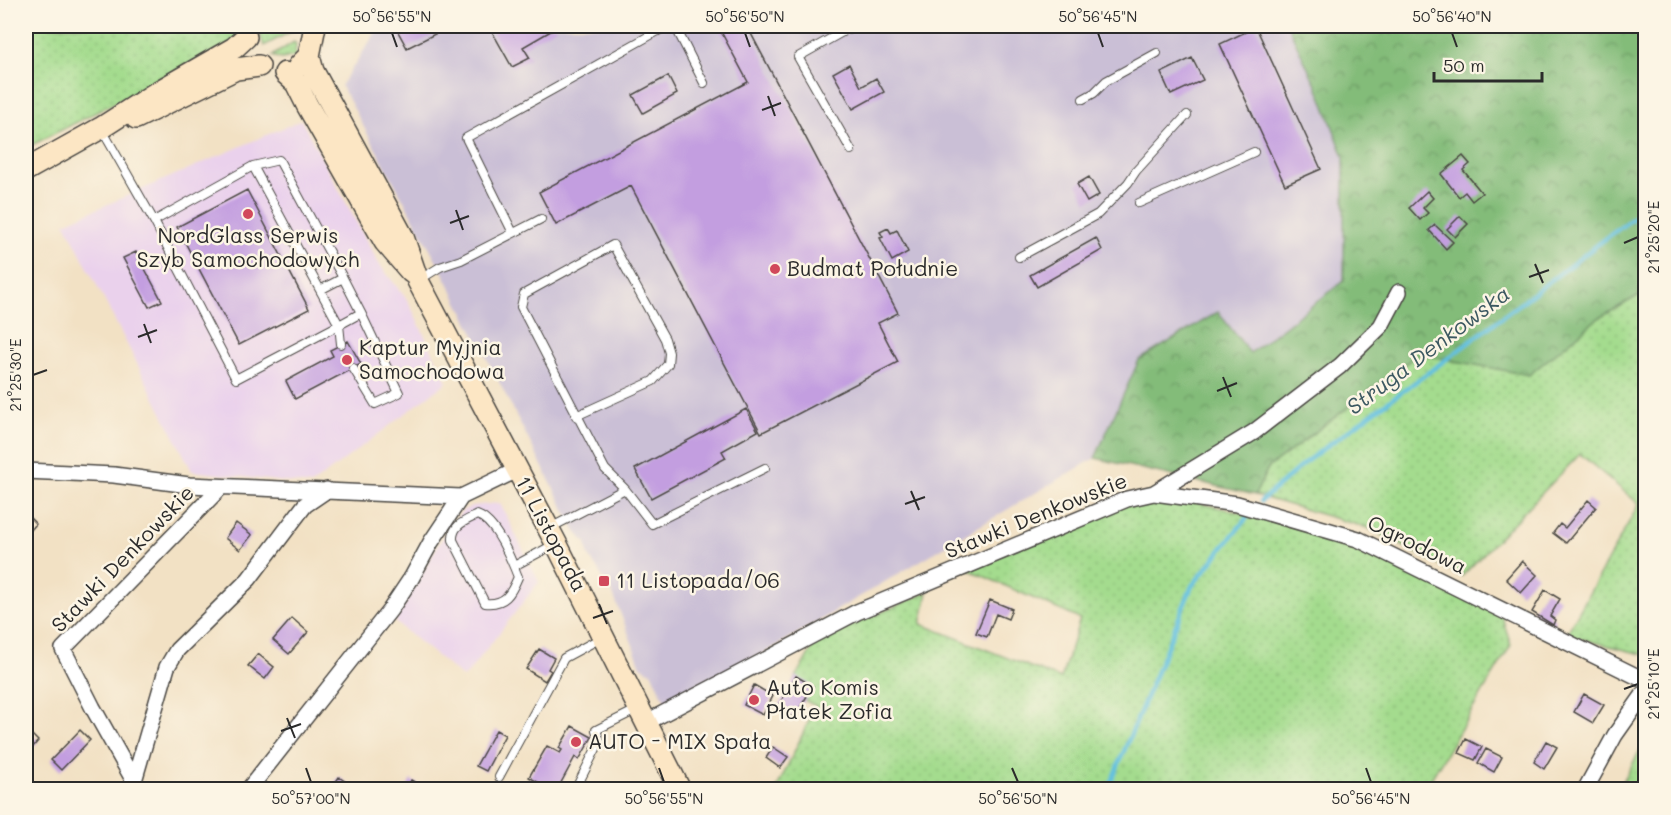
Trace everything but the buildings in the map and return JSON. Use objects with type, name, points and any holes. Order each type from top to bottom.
[{"type":"street","points":[[101,128],[140,117],[236,69],[259,66],[276,74],[285,74],[309,56],[315,26]]},
{"type":"street","points":[[247,31],[248,46],[259,66]]},
{"type":"street","points":[[26,170],[234,48],[247,31]]},
{"type":"street","name":"11 Listopada","points":[[309,56],[313,71],[403,237],[418,281],[552,536],[680,789]]},
{"type":"street","name":"11 Listopada","points":[[285,74],[297,84],[385,242],[418,281]]},
{"type":"street","name":"Stawki Denkowskie","points":[[643,715],[857,612],[1127,499],[1154,492],[1254,432],[1340,366],[1381,327],[1400,292]]},
{"type":"street","name":"Stawki Denkowskie","points":[[26,471],[114,475],[221,487],[461,497],[517,470]]},
{"type":"street","name":"Stawki Denkowskie","points":[[134,785],[63,649],[221,487]]},
{"type":"street","points":[[134,785],[167,667],[177,650],[249,579],[305,505],[327,490]]},
{"type":"street","name":"Ogrodowa","points":[[1154,492],[1238,504],[1358,538],[1646,681]]},
{"type":"street","points":[[248,789],[390,610],[461,497]]},
{"type":"street","points":[[1585,789],[1615,735],[1646,691]]},
{"type":"lane","points":[[513,233],[466,138],[667,26]]},
{"type":"lane","points":[[675,26],[704,83]]},
{"type":"lane","points":[[851,150],[798,57],[853,26]]},
{"type":"lane","points":[[1083,99],[1094,93],[1106,81],[1157,53]]},
{"type":"lane","points":[[1019,257],[1098,214],[1128,183],[1186,115]]},
{"type":"lane","points":[[101,128],[154,221],[236,379],[361,313]]},
{"type":"lane","points":[[1139,203],[1254,152]]},
{"type":"lane","points":[[154,221],[253,166],[279,160],[343,278],[399,393],[375,404],[353,368]]},
{"type":"lane","points":[[253,166],[339,325],[341,344]]},
{"type":"lane","points":[[26,217],[30,232],[26,247]]},
{"type":"lane","points":[[418,281],[440,267],[461,260],[541,219]]},
{"type":"lane","points":[[576,416],[653,381],[668,364],[669,353],[665,339],[613,246],[524,294],[521,307],[524,315],[576,416],[604,469],[625,489],[652,524],[765,468]]},
{"type":"lane","points":[[320,290],[343,278]]},
{"type":"lane","points":[[514,566],[552,536],[625,489]]},
{"type":"lane","points":[[477,515],[484,518],[493,527],[514,566],[518,577],[505,599],[496,604],[485,603],[453,540],[452,532],[457,526],[477,515]]},
{"type":"lane","points":[[499,777],[564,658],[586,644],[603,637]]},
{"type":"lane","points":[[574,789],[600,741],[596,730],[643,715]]},
{"type":"shaded area","points":[[380,26],[1288,26],[1322,98],[1344,157],[1344,281],[1250,353],[1218,312],[1139,360],[1095,458],[669,709],[651,672],[641,666],[613,594],[588,554],[586,543],[576,532],[440,267],[341,85]]},
{"type":"shaded area","points":[[301,120],[379,264],[408,301],[447,382],[311,485],[192,471],[65,223]]},
{"type":"shaded area","points":[[500,503],[539,582],[464,678],[395,622],[438,545],[462,511],[472,506]]},
{"type":"green space","points":[[26,26],[301,26],[264,46],[261,37],[262,28],[26,148]]},
{"type":"green space","points":[[1288,26],[1645,26],[1645,292],[1597,319],[1529,375],[1418,354],[1268,468],[1255,495],[1095,458],[1139,360],[1218,312],[1250,353],[1344,281],[1344,157],[1322,98]]},
{"type":"green space","points":[[294,42],[296,44],[295,56],[282,59],[272,56]]},
{"type":"green space","points":[[1645,292],[1645,655],[1566,635],[1639,504],[1580,454],[1462,576],[1368,528],[1255,495],[1268,468],[1418,354],[1529,375],[1597,319]]},
{"type":"green space","points":[[1154,493],[1358,539],[1499,608],[1511,645],[1425,789],[776,790],[816,706],[788,692],[816,641],[928,592],[921,624],[1061,679],[1080,619],[965,568]]},
{"type":"green space","points":[[1645,741],[1645,789],[1619,789]]},
{"type":"waterway","name":"Struga Denkowska","points":[[1261,501],[1308,460],[1451,356],[1646,208]]},
{"type":"waterway","name":"Struga Denkowska","points":[[1108,790],[1192,586],[1249,515]]},
{"type":"place","name":"NordGlass Serwis Szyb Samochodowych","points":[[248,214]]},
{"type":"place","name":"Budmat Południe","points":[[775,269]]},
{"type":"place","name":"Kaptur Myjnia Samochodowa","points":[[347,360]]},
{"type":"place","name":"11 Listopada/06","points":[[604,581]]},
{"type":"place","name":"Auto Komis Płatek Zofia","points":[[754,700]]},
{"type":"place","name":"AUTO - MIX Spała","points":[[576,742]]}]
